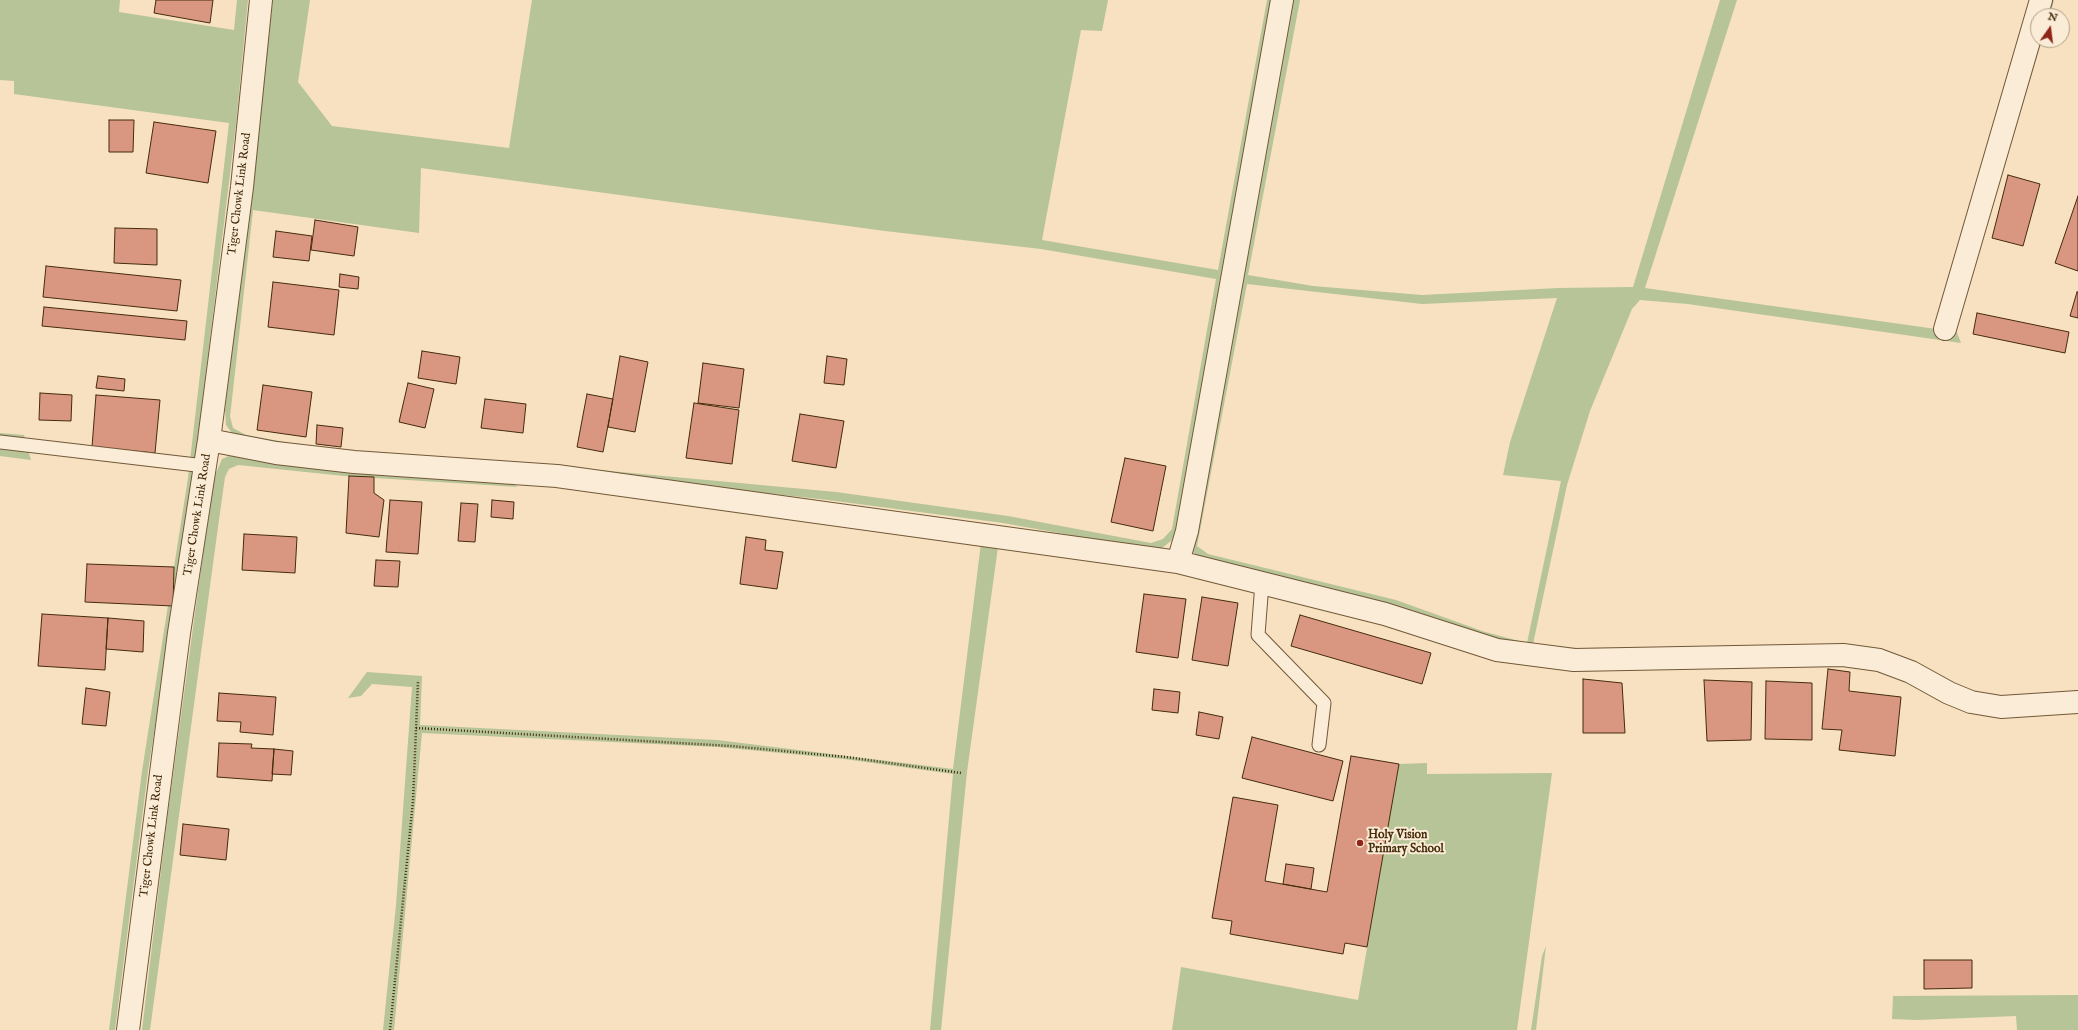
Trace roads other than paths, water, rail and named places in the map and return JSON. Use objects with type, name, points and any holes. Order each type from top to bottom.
[{"type":"street","name":"Tiger Chowk Link Road","points":[[128,1030],[180,633],[209,440],[242,187],[261,0]]},
{"type":"street","points":[[1178,562],[1187,531],[1282,0]]},
{"type":"street","points":[[1945,329],[2041,0]]},
{"type":"street","points":[[209,440],[276,453],[354,462],[558,476],[1178,562],[1385,614],[1497,650],[1574,660],[1843,655],[1879,660],[1911,672],[1949,693],[1971,702],[2000,707],[2078,702]]},
{"type":"lane","points":[[0,442],[205,466]]},
{"type":"lane","points":[[1262,583],[1258,635],[1324,703],[1318,746]]},
{"type":"place","name":"Holy Vision Primary School","points":[[1360,843]]}]
